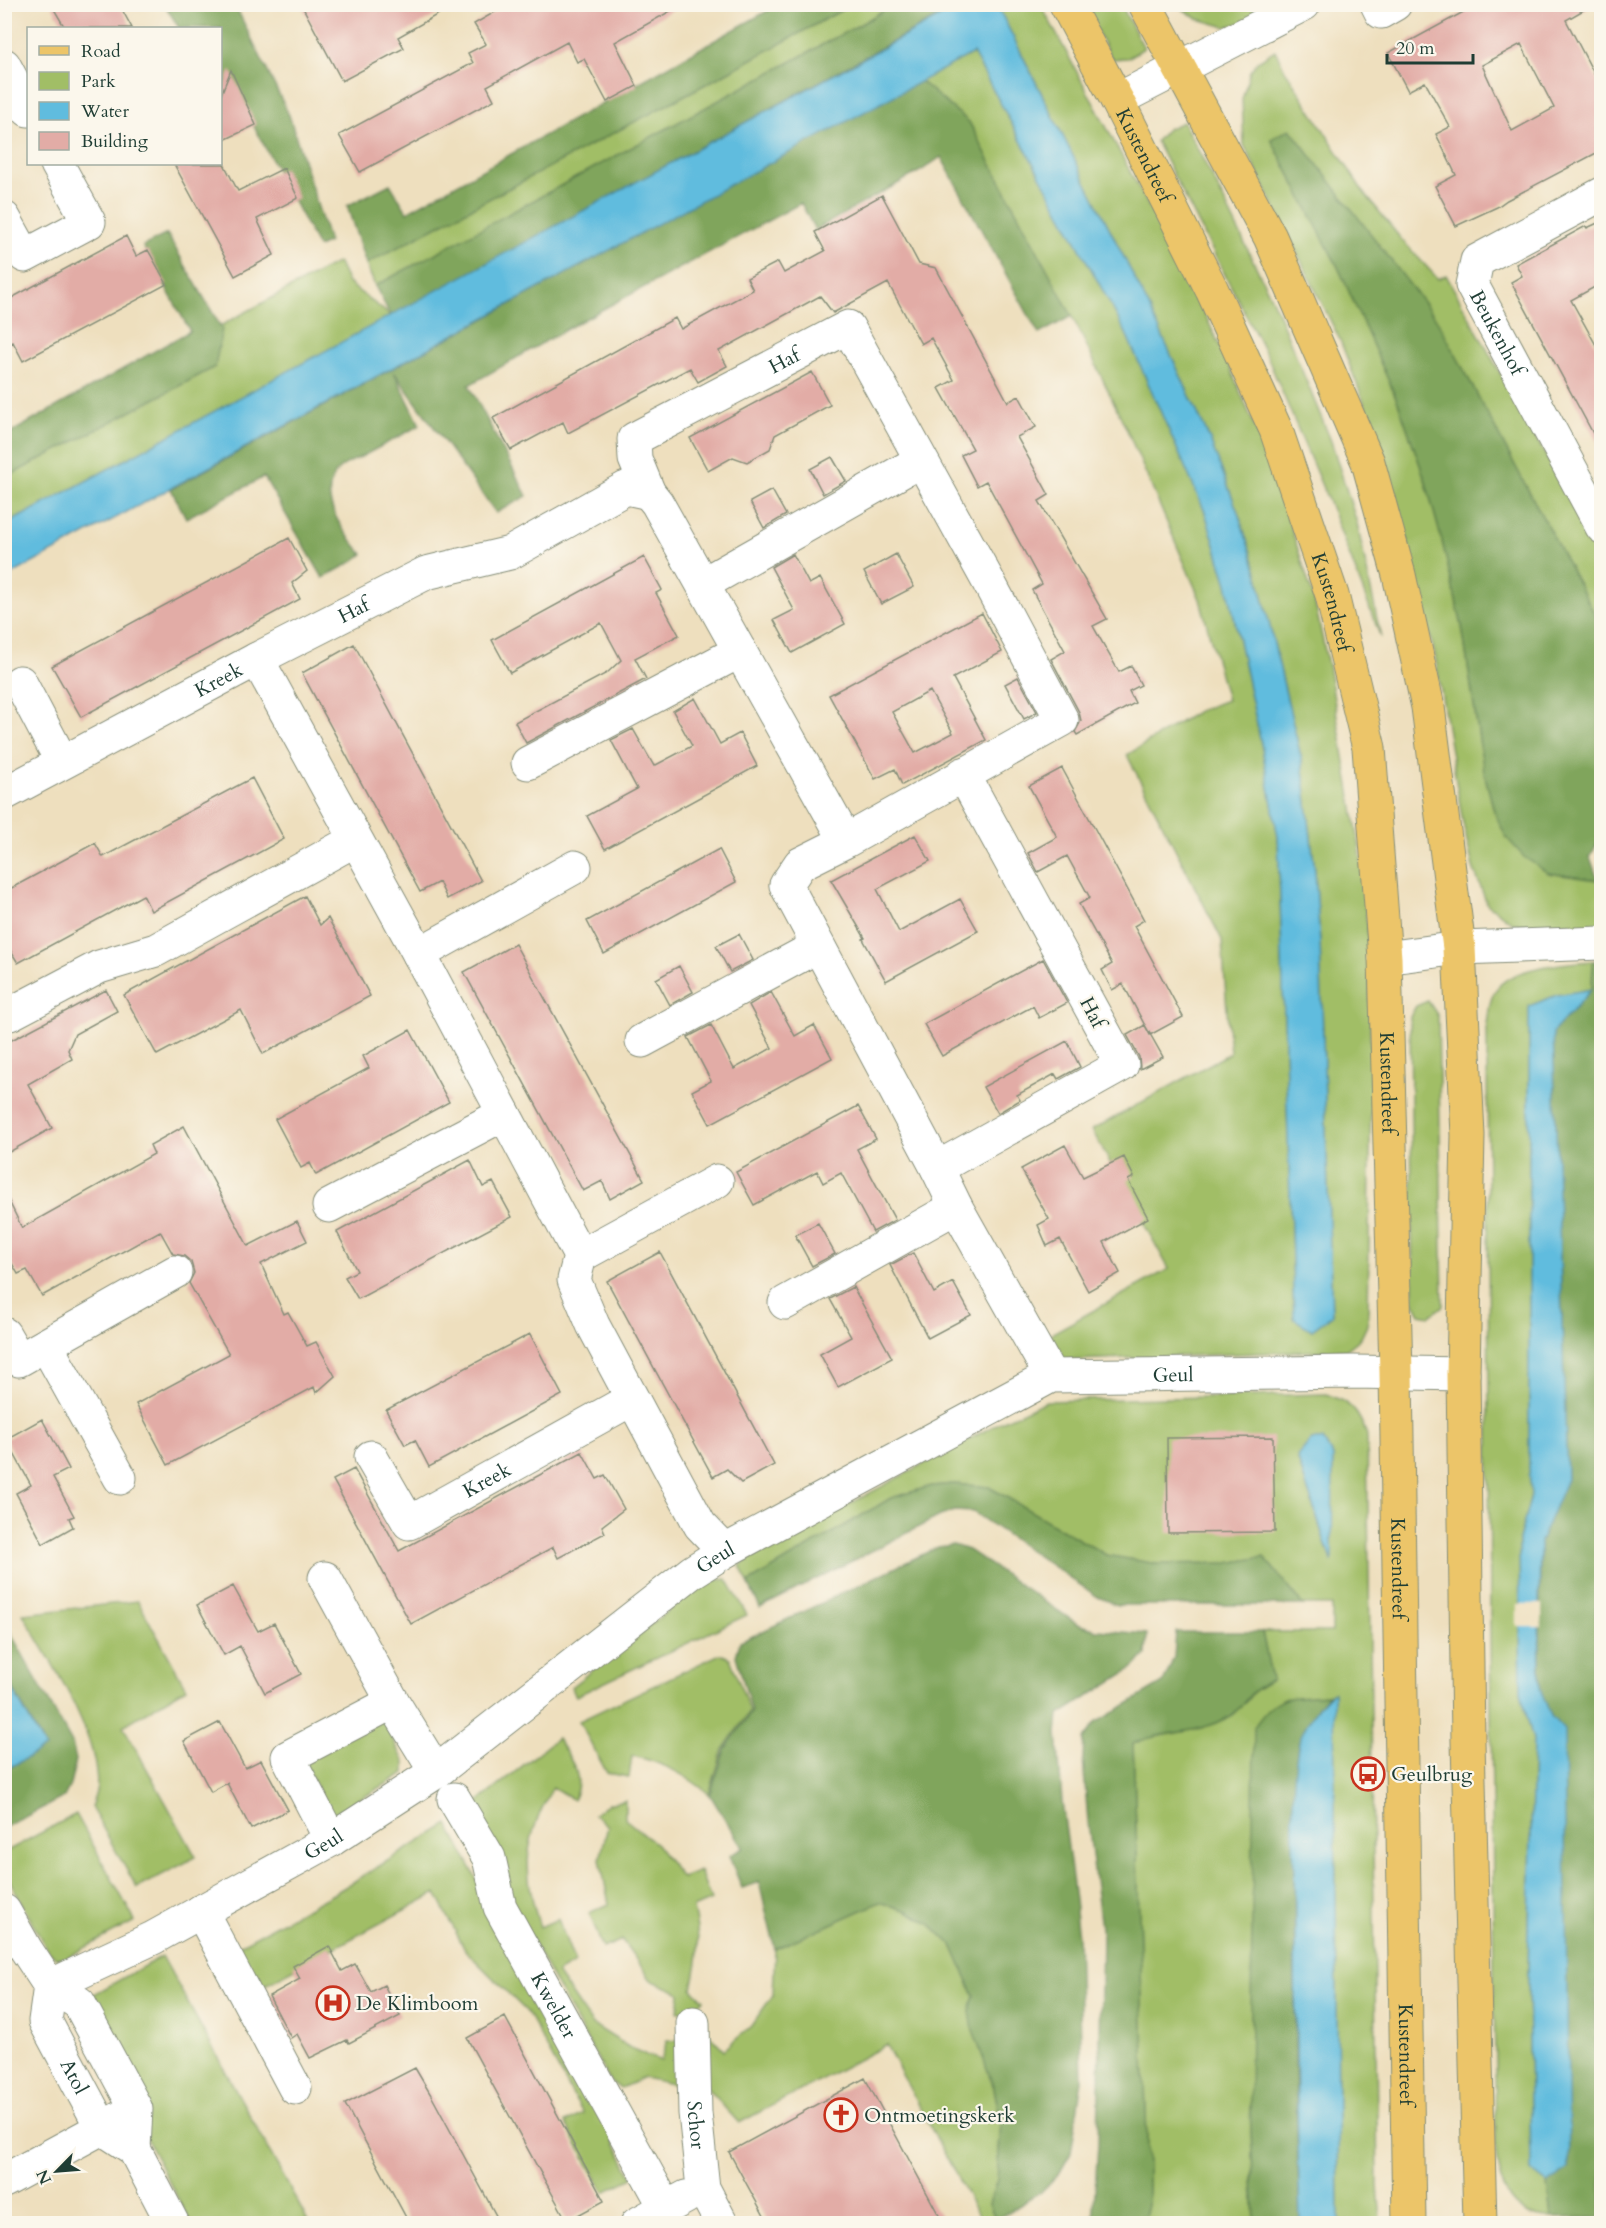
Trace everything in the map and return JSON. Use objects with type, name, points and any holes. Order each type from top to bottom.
[{"type":"main road","name":"Kustendreef","points":[[1066,4],[1212,290],[1276,430],[1332,595],[1369,748],[1386,958],[1409,2223]]},
{"type":"main road","points":[[1145,4],[1270,237],[1368,462],[1399,575],[1428,707],[1460,948],[1468,1135],[1463,1374],[1468,1741],[1480,2223]]},
{"type":"street","points":[[1117,100],[1304,4]]},
{"type":"street","points":[[1377,4],[1382,12],[1395,4]]},
{"type":"street","points":[[4,65],[27,108]]},
{"type":"street","points":[[4,218],[15,262],[89,222],[58,165]]},
{"type":"street","name":"Beukenhof","points":[[1602,194],[1477,261],[1472,285],[1602,527]]},
{"type":"street","name":"Haf","points":[[846,841],[703,584],[649,493],[635,459],[634,439],[848,327],[1062,720],[846,841],[800,864],[786,885],[956,1207],[1051,1377]]},
{"type":"street","points":[[703,584],[920,461]]},
{"type":"street","name":"Haf","points":[[257,659],[426,573],[510,553],[626,488],[649,493]]},
{"type":"street","points":[[528,764],[740,651]]},
{"type":"street","name":"Kreek","points":[[4,794],[257,659],[419,954],[580,1256]]},
{"type":"street","points":[[20,682],[62,762]]},
{"type":"street","name":"Haf","points":[[937,1168],[1122,1065],[963,774]]},
{"type":"street","points":[[10,1014],[99,967],[156,950],[355,840]]},
{"type":"street","points":[[419,954],[575,867]]},
{"type":"street","points":[[1386,958],[1460,948],[1602,943]]},
{"type":"street","points":[[642,1041],[818,946]]},
{"type":"street","points":[[329,1206],[504,1114]]},
{"type":"street","points":[[717,1181],[580,1256],[574,1280],[593,1325],[700,1525],[725,1551]]},
{"type":"street","points":[[785,1303],[956,1207]]},
{"type":"street","points":[[4,1334],[19,1360],[175,1272]]},
{"type":"street","points":[[46,1345],[120,1478]]},
{"type":"street","name":"Geul","points":[[50,1986],[153,1938],[331,1840],[436,1772],[692,1572],[725,1551],[1051,1377],[1395,1371],[1463,1374]]},
{"type":"street","name":"Kreek","points":[[371,1456],[409,1523],[632,1399]]},
{"type":"street","points":[[326,1578],[393,1702],[436,1772]]},
{"type":"street","points":[[331,1840],[288,1757],[393,1702]]},
{"type":"street","name":"Kwelder","points":[[454,1799],[489,1858],[500,1907],[666,2208]]},
{"type":"street","name":"Atol","points":[[4,1911],[24,1948],[50,1986],[79,2003],[136,2109]]},
{"type":"street","points":[[201,1911],[295,2088]]},
{"type":"street","name":"Atol","points":[[50,1986],[45,2021],[102,2128],[134,2149],[173,2223]]},
{"type":"street","name":"Schor","points":[[693,2023],[695,2113],[703,2188],[722,2223]]},
{"type":"street","points":[[4,2181],[136,2109]]},
{"type":"street","points":[[134,2149],[136,2109]]},
{"type":"street","points":[[637,2223],[703,2188]]},
{"type":"green space","points":[[958,4],[391,316],[375,286],[892,5]]},
{"type":"green space","points":[[165,5],[235,5],[289,115],[329,242],[318,247],[241,102],[222,102],[222,27],[178,27]]},
{"type":"green space","points":[[778,5],[851,5],[366,264],[347,206],[390,184],[407,212]]},
{"type":"green space","points":[[851,5],[892,5],[375,286],[366,264]]},
{"type":"green space","points":[[997,5],[1041,5],[1193,289],[1231,370],[1270,463],[1314,599],[1329,670],[1360,849],[1369,948],[1371,1082],[1368,1323],[1361,1338],[1346,1350],[1048,1361],[1038,1341],[1169,1269],[1092,1130],[1230,1053],[1222,940],[1127,755],[1198,711],[1227,700],[1200,599],[1127,430],[1080,332],[969,122],[920,81],[973,53],[1125,331],[1205,512],[1227,584],[1278,836],[1294,1318],[1312,1330],[1332,1315],[1320,942],[1315,871],[1302,761],[1257,572],[1238,512],[1210,440],[1149,307]]},
{"type":"green space","points":[[1083,5],[1121,5],[1144,48],[1128,58],[1112,59]]},
{"type":"green space","points":[[1176,5],[1252,5],[1258,17],[1226,27],[1198,19]]},
{"type":"green space","points":[[1275,50],[1285,70],[1362,190],[1401,239],[1438,279],[1446,275],[1601,556],[1601,626],[1437,320],[1271,139],[1339,269],[1398,402],[1425,479],[1462,626],[1484,772],[1494,811],[1547,873],[1601,880],[1601,929],[1555,932],[1513,923],[1487,904],[1473,867],[1463,823],[1435,655],[1400,511],[1375,431],[1340,340],[1244,145],[1242,99],[1250,71],[1258,61]]},
{"type":"green space","points":[[920,81],[969,122],[1072,316],[1039,334],[941,157],[815,230],[801,203],[581,321],[469,385],[527,496],[496,513],[394,372],[420,425],[341,467],[332,480],[330,491],[334,514],[363,554],[352,562],[323,578],[264,477],[186,518],[171,489]]},
{"type":"green space","points":[[1183,122],[1277,310],[1331,441],[1357,523],[1381,638],[1333,512],[1267,356],[1156,141],[1167,129]]},
{"type":"green space","points":[[1290,129],[1437,320],[1601,626],[1602,839],[1590,857],[1598,880],[1548,873],[1524,857],[1506,837],[1494,811],[1484,772],[1462,626],[1425,479],[1398,402],[1339,269],[1271,139]]},
{"type":"green space","points":[[167,234],[222,329],[215,367],[5,478],[5,436],[190,331],[143,246]]},
{"type":"green space","points":[[338,262],[348,283],[391,316],[5,525],[5,478],[215,367],[220,326]]},
{"type":"green space","points":[[1601,960],[1602,1255],[1597,1264],[1602,1290],[1602,1603],[1596,1604],[1597,1630],[1602,1631],[1602,1978],[1597,1981],[1596,2055],[1602,2066],[1601,2218],[1552,2218],[1548,2183],[1569,2169],[1551,1716],[1540,1689],[1540,1542],[1567,1478],[1553,1032],[1592,989],[1593,961]]},
{"type":"green space","points":[[1593,961],[1592,989],[1557,995],[1529,1006],[1529,1468],[1531,1496],[1519,1540],[1521,1692],[1533,1740],[1528,1975],[1531,2170],[1548,2183],[1552,2218],[1538,2217],[1517,2207],[1504,2189],[1496,2152],[1490,1631],[1487,1024],[1493,995],[1506,980],[1517,974],[1542,967]]},
{"type":"green space","points":[[1428,1001],[1438,1016],[1443,1306],[1430,1316],[1420,1314],[1413,1301],[1410,1016],[1416,1006]]},
{"type":"green space","points":[[1326,1394],[1353,1409],[1364,1427],[1367,1435],[1378,2185],[1381,2223],[1339,2223],[1334,1692],[1327,1695],[1281,1699],[1250,2107],[1255,2223],[1143,2223],[1148,2205],[1148,2170],[1133,1744],[1145,1739],[1203,1728],[1246,1702],[1255,1690],[1272,1680],[1262,1632],[1332,1632],[1332,1605],[1303,1605],[1264,1557],[1228,1563],[1157,1564],[1106,1555],[989,1487],[954,1484],[932,1486],[891,1498],[748,1583],[740,1566],[750,1558],[997,1424],[1046,1401]],"holes":[[[1311,1440],[1323,1440],[1333,1456],[1331,1561],[1297,1457]]]},
{"type":"green space","points":[[954,1484],[989,1487],[1106,1555],[1157,1564],[1228,1563],[1264,1557],[1303,1605],[1117,1605],[1098,1597],[973,1512],[955,1511],[940,1516],[760,1608],[748,1583],[891,1498],[932,1486]]},
{"type":"green space","points":[[953,1545],[968,1550],[1078,1624],[1097,1630],[1147,1634],[1146,1655],[1133,1668],[1059,1715],[1057,1733],[1062,1802],[1078,1937],[1082,2080],[1071,2153],[1060,2172],[1041,2192],[996,2220],[989,2204],[997,2180],[1001,2123],[994,2088],[973,2030],[970,2011],[974,1995],[952,1945],[929,1923],[908,1911],[880,1902],[775,1949],[759,1882],[742,1888],[729,1856],[743,1848],[710,1795],[725,1749],[752,1711],[736,1656],[740,1642],[938,1547]]},
{"type":"green space","points":[[727,1579],[747,1615],[576,1696],[571,1687],[706,1581]]},
{"type":"green space","points":[[138,1601],[186,1688],[123,1726],[196,1857],[137,1888],[91,1807],[97,1788],[95,1763],[81,1718],[23,1614]]},
{"type":"green space","points":[[4,1621],[72,1743],[76,1760],[70,1785],[64,1797],[5,1827],[5,1770],[45,1747],[5,1674]]},
{"type":"green space","points":[[1176,1632],[1262,1632],[1272,1680],[1255,1690],[1233,1714],[1217,1723],[1193,1730],[1156,1736],[1133,1744],[1148,2205],[1143,2223],[1093,2223],[1098,2143],[1102,1937],[1088,1822],[1083,1759],[1084,1738],[1097,1722],[1163,1683],[1174,1657]]},
{"type":"green space","points":[[720,1654],[730,1658],[750,1711],[723,1749],[709,1794],[673,1770],[632,1756],[629,1777],[607,1773],[579,1721]]},
{"type":"green space","points":[[1327,1695],[1315,1711],[1298,1744],[1294,1790],[1295,2063],[1300,2223],[1255,2223],[1250,2107],[1254,1727],[1269,1708],[1284,1699]]},
{"type":"green space","points":[[379,1711],[405,1763],[405,1773],[331,1816],[300,1755]]},
{"type":"green space","points":[[557,1738],[575,1768],[578,1783],[573,1800],[553,1787],[543,1806],[531,1840],[528,1872],[540,1927],[558,1919],[575,1963],[557,1973],[592,2024],[630,2048],[661,2061],[667,2040],[685,2042],[681,2086],[644,2078],[621,2088],[611,2083],[510,1901],[473,1806]]},
{"type":"green space","points":[[625,1800],[625,1819],[656,1844],[682,1878],[700,1871],[711,1900],[693,1908],[698,1948],[692,1989],[704,2000],[692,2009],[678,2012],[680,1993],[651,1980],[622,1940],[603,1948],[589,1913],[609,1904],[600,1859],[608,1826],[594,1814],[608,1804]]},
{"type":"green space","points":[[76,1814],[135,1921],[66,1958],[57,1958],[47,1950],[5,1872],[5,1852]]},
{"type":"green space","points":[[448,1824],[633,2178],[604,2192],[565,2123],[583,2114],[527,2012],[465,1950],[436,1893],[258,1989],[234,1948],[335,1893]]},
{"type":"green space","points":[[880,1902],[908,1911],[929,1923],[952,1945],[974,1995],[970,2011],[994,2088],[1001,2123],[997,2180],[989,2204],[996,2220],[991,2223],[982,2223],[886,2045],[739,2123],[704,2085],[709,2034],[724,2050],[751,2026],[773,1995],[775,1949]]},
{"type":"green space","points":[[162,1956],[309,2223],[191,2223],[152,2150],[89,1997]]},
{"type":"water","points":[[959,5],[997,5],[1149,307],[1210,440],[1238,512],[1257,572],[1302,761],[1315,871],[1320,942],[1332,1315],[1312,1330],[1294,1319],[1278,837],[1262,748],[1227,584],[1205,512],[1125,331],[973,53],[5,578],[5,525]]},
{"type":"water","points":[[1592,989],[1553,1032],[1567,1479],[1540,1542],[1540,1688],[1551,1716],[1564,1730],[1569,2169],[1548,2183],[1531,2170],[1528,1975],[1533,1740],[1521,1692],[1519,1540],[1531,1496],[1529,1468],[1529,1006],[1557,995]]},
{"type":"water","points":[[1311,1440],[1323,1440],[1333,1456],[1332,1563],[1297,1457]]},
{"type":"water","points":[[4,1674],[45,1748],[5,1770],[4,1770]]},
{"type":"water","points":[[1334,1692],[1339,2223],[1300,2223],[1293,1828],[1295,1767],[1303,1733],[1317,1708]]},
{"type":"pier","points":[[1517,1604],[1542,1604],[1542,1627],[1517,1627]]},
{"type":"building","points":[[51,4],[119,4],[131,27],[64,27]]},
{"type":"building","points":[[301,4],[456,4],[398,37],[404,48],[342,81]]},
{"type":"building","points":[[509,4],[683,4],[615,42],[637,86],[607,102],[584,59],[577,62],[567,42],[487,86],[494,100],[360,172],[339,135],[473,63],[468,53],[486,44],[474,24]]},
{"type":"building","points":[[1478,4],[1594,4],[1566,20],[1602,89],[1602,150],[1497,207],[1456,226],[1435,186],[1456,175],[1436,134],[1450,127],[1425,82],[1408,91],[1388,53]],"holes":[[[1521,44],[1554,108],[1512,131],[1482,65]]]},
{"type":"building","points":[[231,70],[256,125],[222,141],[222,92]]},
{"type":"building","points":[[224,164],[238,191],[284,168],[298,198],[257,219],[274,255],[235,276],[175,165]]},
{"type":"building","points":[[882,195],[919,264],[936,268],[1008,402],[1019,396],[1036,427],[1017,437],[1049,495],[1039,501],[1107,619],[1093,626],[1119,672],[1131,666],[1141,685],[1129,691],[1135,703],[1077,735],[1075,732],[1081,721],[1079,712],[1051,659],[1065,651],[1032,590],[1042,584],[986,481],[977,486],[961,455],[973,449],[939,388],[954,380],[931,338],[921,344],[888,283],[833,313],[820,296],[719,351],[727,366],[698,382],[690,368],[568,433],[563,422],[511,450],[493,418],[675,318],[681,329],[753,290],[747,278],[778,262],[784,273],[825,251],[815,232]]},
{"type":"building","points":[[1602,221],[1602,283],[1571,300],[1602,356],[1602,450],[1511,282],[1522,276],[1516,264],[1586,226],[1587,228]]},
{"type":"building","points":[[126,236],[136,256],[148,250],[167,284],[23,361],[13,342],[4,347],[4,302]]},
{"type":"building","points":[[812,372],[830,405],[775,435],[770,449],[747,462],[733,457],[708,471],[690,438]]},
{"type":"building","points":[[832,457],[846,481],[823,494],[810,469]]},
{"type":"building","points":[[772,490],[786,515],[764,528],[750,502]]},
{"type":"building","points":[[289,538],[307,571],[292,583],[300,599],[81,717],[52,666]]},
{"type":"building","points":[[793,554],[809,584],[820,578],[845,624],[792,653],[774,620],[794,610],[771,567]]},
{"type":"building","points":[[896,554],[914,587],[881,604],[864,572]]},
{"type":"building","points":[[644,557],[662,590],[656,593],[679,635],[635,658],[646,679],[526,743],[515,722],[607,673],[621,660],[601,623],[510,673],[492,640]]},
{"type":"building","points":[[982,613],[1002,652],[953,678],[986,740],[902,785],[895,769],[875,779],[829,695]],"holes":[[[930,691],[953,733],[915,753],[892,712]]]},
{"type":"building","points":[[354,644],[481,881],[447,899],[439,882],[420,892],[302,673]]},
{"type":"building","points":[[1018,677],[1037,712],[1024,719],[1005,684]]},
{"type":"building","points":[[695,698],[720,744],[740,733],[757,766],[605,849],[587,816],[637,789],[611,740],[633,729],[654,766],[692,746],[673,711]]},
{"type":"building","points":[[1062,768],[1144,920],[1134,926],[1183,1017],[1150,1035],[1123,984],[1112,990],[1102,970],[1112,964],[1079,904],[1090,898],[1067,856],[1038,872],[1028,853],[1057,837],[1029,786]]},
{"type":"building","points":[[252,778],[284,839],[151,911],[143,895],[18,963],[4,940],[4,892],[95,843],[103,857]]},
{"type":"building","points":[[915,835],[930,861],[877,889],[899,932],[960,899],[978,931],[886,981],[863,939],[865,938],[831,880]]},
{"type":"building","points":[[719,849],[736,882],[604,954],[587,921]]},
{"type":"building","points":[[305,896],[320,925],[328,918],[370,996],[263,1054],[241,1010],[157,1055],[124,995]]},
{"type":"building","points":[[739,934],[753,960],[730,972],[716,946]]},
{"type":"building","points":[[515,944],[644,1180],[610,1199],[602,1181],[583,1191],[464,972]]},
{"type":"building","points":[[1043,959],[1067,1003],[1039,1018],[1033,1006],[942,1056],[924,1024]]},
{"type":"building","points":[[679,966],[693,992],[670,1005],[656,979]]},
{"type":"building","points":[[106,990],[117,1011],[75,1034],[68,1050],[72,1059],[28,1084],[52,1128],[4,1155],[4,1041],[6,1043]]},
{"type":"building","points":[[771,992],[795,1036],[814,1025],[832,1058],[710,1124],[692,1091],[711,1081],[688,1037],[711,1025],[734,1069],[772,1048],[749,1005]]},
{"type":"building","points":[[1145,1025],[1163,1057],[1140,1069],[1139,1057],[1127,1035]]},
{"type":"building","points":[[410,1030],[449,1102],[316,1175],[310,1163],[301,1168],[275,1119],[369,1068],[363,1056]]},
{"type":"building","points":[[1067,1041],[1080,1067],[1058,1079],[1055,1074],[1017,1095],[1020,1100],[998,1113],[983,1087]]},
{"type":"building","points":[[858,1106],[876,1139],[857,1149],[895,1220],[873,1232],[841,1173],[823,1183],[817,1171],[754,1205],[736,1172]]},
{"type":"building","points":[[184,1126],[248,1246],[297,1221],[307,1241],[261,1264],[284,1314],[288,1312],[307,1346],[316,1342],[335,1376],[316,1393],[314,1387],[168,1465],[136,1404],[229,1354],[189,1283],[194,1273],[191,1262],[184,1256],[173,1254],[160,1231],[42,1296],[27,1270],[18,1274],[4,1249],[4,1191],[22,1228],[154,1154],[150,1145]]},
{"type":"building","points":[[1065,1145],[1083,1177],[1124,1157],[1134,1177],[1128,1180],[1148,1218],[1104,1242],[1120,1273],[1088,1291],[1060,1239],[1047,1246],[1038,1225],[1049,1219],[1021,1169]]},
{"type":"building","points":[[470,1160],[483,1187],[493,1182],[512,1217],[358,1299],[345,1277],[357,1271],[337,1232]]},
{"type":"building","points":[[818,1223],[835,1254],[812,1266],[795,1235]]},
{"type":"building","points":[[660,1252],[774,1465],[741,1483],[727,1469],[713,1477],[607,1281]]},
{"type":"building","points":[[913,1253],[934,1293],[953,1282],[971,1315],[928,1338],[890,1265]]},
{"type":"building","points":[[853,1287],[892,1358],[838,1387],[820,1354],[851,1337],[830,1299]]},
{"type":"building","points":[[530,1334],[562,1395],[429,1467],[415,1440],[405,1445],[386,1410]]},
{"type":"building","points":[[42,1419],[69,1469],[53,1477],[74,1516],[69,1518],[73,1527],[43,1544],[16,1493],[31,1485],[6,1439]]},
{"type":"building","points":[[1273,1437],[1275,1532],[1168,1533],[1167,1438]]},
{"type":"building","points":[[582,1452],[597,1479],[605,1475],[624,1509],[602,1526],[605,1533],[558,1558],[553,1547],[411,1624],[333,1480],[354,1469],[399,1551]]},
{"type":"building","points":[[233,1586],[258,1631],[274,1623],[301,1674],[265,1693],[240,1646],[224,1655],[197,1605]]},
{"type":"building","points":[[220,1722],[245,1768],[261,1760],[288,1810],[251,1829],[227,1783],[211,1792],[184,1741]]},
{"type":"building","name":"De Klimboom","points":[[329,1946],[342,1971],[355,1964],[371,1992],[384,1985],[400,2016],[349,2043],[347,2040],[310,2058],[297,2034],[291,2038],[269,1996],[300,1979],[293,1966]]},
{"type":"building","points":[[505,2017],[604,2201],[567,2221],[467,2038]]},
{"type":"building","points":[[415,2068],[500,2223],[409,2223],[345,2104]]},
{"type":"building","name":"Ontmoetingskerk","points":[[865,2078],[943,2223],[768,2223],[729,2152]]},
{"type":"place","name":"Geulbrug","points":[[1368,1774]]},
{"type":"place","name":"De Klimboom","points":[[333,2003]]},
{"type":"place","name":"Ontmoetingskerk","points":[[841,2115]]}]
